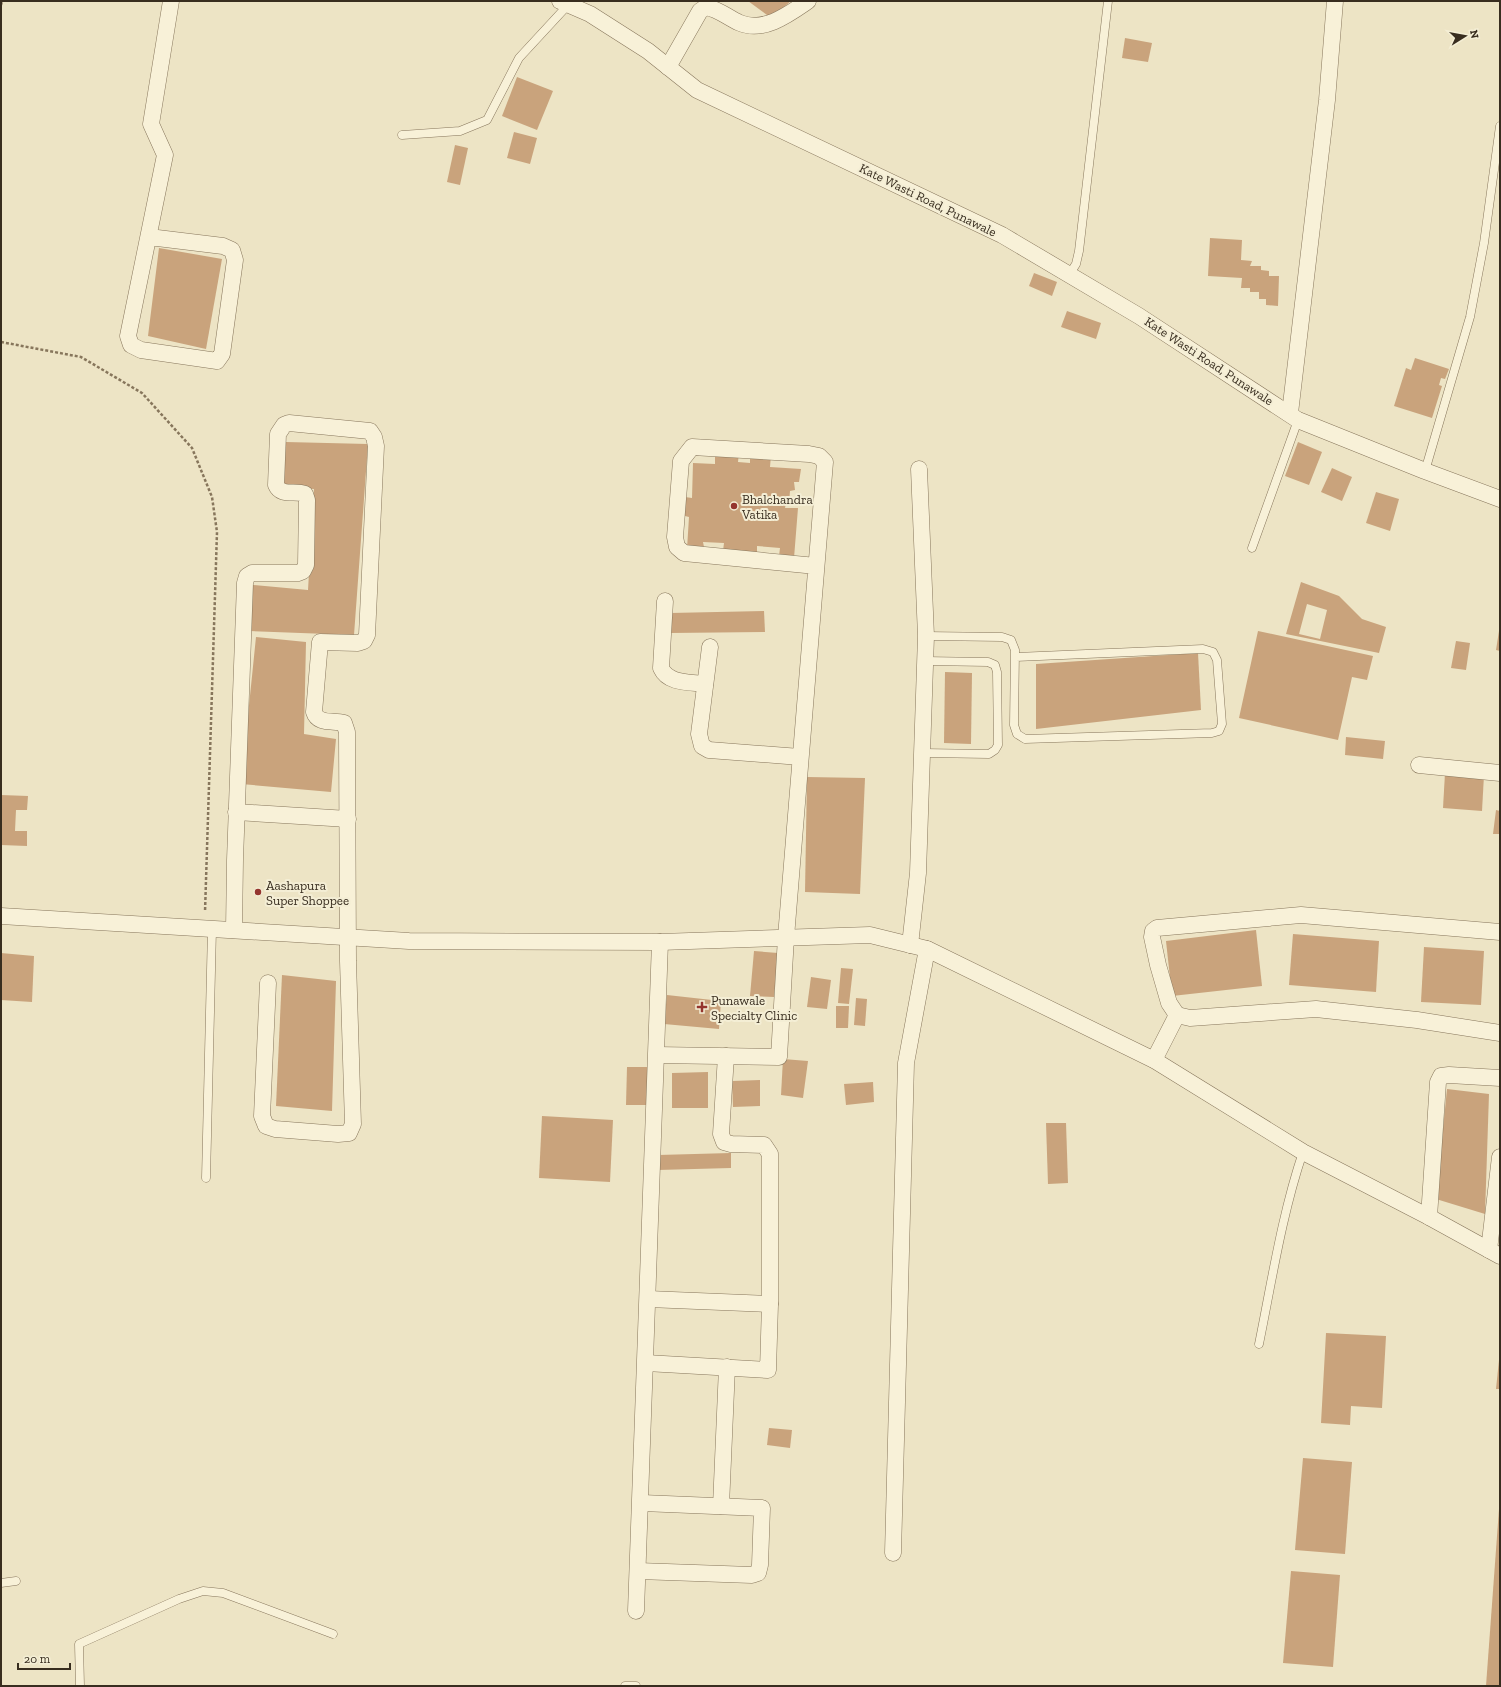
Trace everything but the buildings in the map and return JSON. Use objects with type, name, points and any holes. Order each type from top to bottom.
[{"type":"street","points":[[149,237],[223,246],[232,250],[235,260],[222,354],[217,361],[141,350],[130,345],[128,336],[165,155],[151,124],[171,1]]},
{"type":"street","points":[[668,67],[700,11],[706,4],[739,23],[752,26],[781,19],[808,1]]},
{"type":"street","points":[[1294,416],[1327,100],[1335,1]]},
{"type":"street","name":"Kate Wasti Road, Punawale","points":[[564,3],[590,14],[648,51],[697,90],[1002,235],[1139,316],[1294,416],[1425,471],[1500,498]]},
{"type":"street","points":[[234,930],[236,812],[245,583],[247,576],[252,573],[298,573],[303,571],[306,565],[307,500],[305,494],[282,492],[278,490],[276,485],[278,434],[284,425],[289,423],[370,431],[374,437],[376,446],[367,636],[364,641],[358,644],[320,642],[314,712],[319,720],[344,723],[346,728],[348,937],[353,1124],[349,1133],[338,1134],[275,1129],[266,1126],[262,1116],[268,983]]},
{"type":"street","points":[[657,1054],[779,1057],[786,937],[825,462],[819,456],[809,454],[692,447],[687,452],[681,461],[675,537],[677,547],[684,553],[816,566]]},
{"type":"street","points":[[910,945],[918,873],[926,636],[919,469]]},
{"type":"street","points":[[665,601],[661,668],[664,676],[671,679],[705,684]]},
{"type":"street","points":[[710,647],[699,734],[702,746],[709,750],[800,757]]},
{"type":"street","points":[[1419,765],[1500,773]]},
{"type":"street","points":[[236,812],[348,819]]},
{"type":"street","points":[[1500,932],[1300,915],[1157,928],[1153,931],[1152,937],[1169,1003],[1177,1015],[1190,1018],[1316,1009],[1417,1020],[1500,1033]]},
{"type":"street","points":[[1,916],[409,941],[660,942],[870,935],[927,949],[1154,1060],[1303,1152],[1495,1253],[1500,1156]]},
{"type":"street","points":[[636,1611],[642,1503],[660,942]]},
{"type":"street","points":[[893,1553],[906,1063],[927,949]]},
{"type":"street","points":[[1154,1060],[1177,1015]]},
{"type":"street","points":[[646,1363],[768,1370],[770,1304],[770,1154],[764,1145],[730,1144],[724,1142],[721,1134],[726,1056]]},
{"type":"street","points":[[1429,1217],[1438,1082],[1441,1076],[1449,1075],[1500,1078]]},
{"type":"street","points":[[648,1299],[770,1304]]},
{"type":"street","points":[[721,1506],[727,1367]]},
{"type":"street","points":[[638,1571],[752,1575],[758,1573],[760,1565],[762,1508],[642,1503]]},
{"type":"lane","points":[[1069,275],[1076,264],[1079,252],[1108,1]]},
{"type":"lane","points":[[402,135],[460,131],[487,120],[519,58],[564,3]]},
{"type":"lane","points":[[1425,471],[1470,317],[1484,243],[1500,126]]},
{"type":"lane","points":[[1252,548],[1294,416]]},
{"type":"lane","points":[[926,636],[1002,637],[1012,640],[1015,650],[1014,725],[1017,734],[1025,739],[1212,733],[1219,731],[1222,724],[1217,660],[1212,652],[1203,649],[1015,657]]},
{"type":"lane","points":[[923,753],[990,754],[998,745],[997,672],[995,665],[988,662],[925,661]]},
{"type":"lane","points":[[206,1178],[209,929]]},
{"type":"lane","points":[[1259,1344],[1291,1186],[1303,1152]]},
{"type":"lane","points":[[1,1583],[16,1581]]},
{"type":"lane","points":[[80,1686],[79,1644],[179,1599],[203,1591],[223,1593],[333,1634]]},
{"type":"lane","points":[[625,1686],[636,1686]]},
{"type":"path","points":[[1,5],[2,1]]},
{"type":"path","points":[[1,342],[81,357],[142,393],[192,448],[212,497],[217,532],[209,929]]},
{"type":"place","name":"Bhalchandra Vatika","points":[[734,506]]},
{"type":"place","name":"Aashapura Super Shoppee","points":[[258,892]]},
{"type":"place","name":"Punawale Specialty Clinic","points":[[702,1007]]}]
